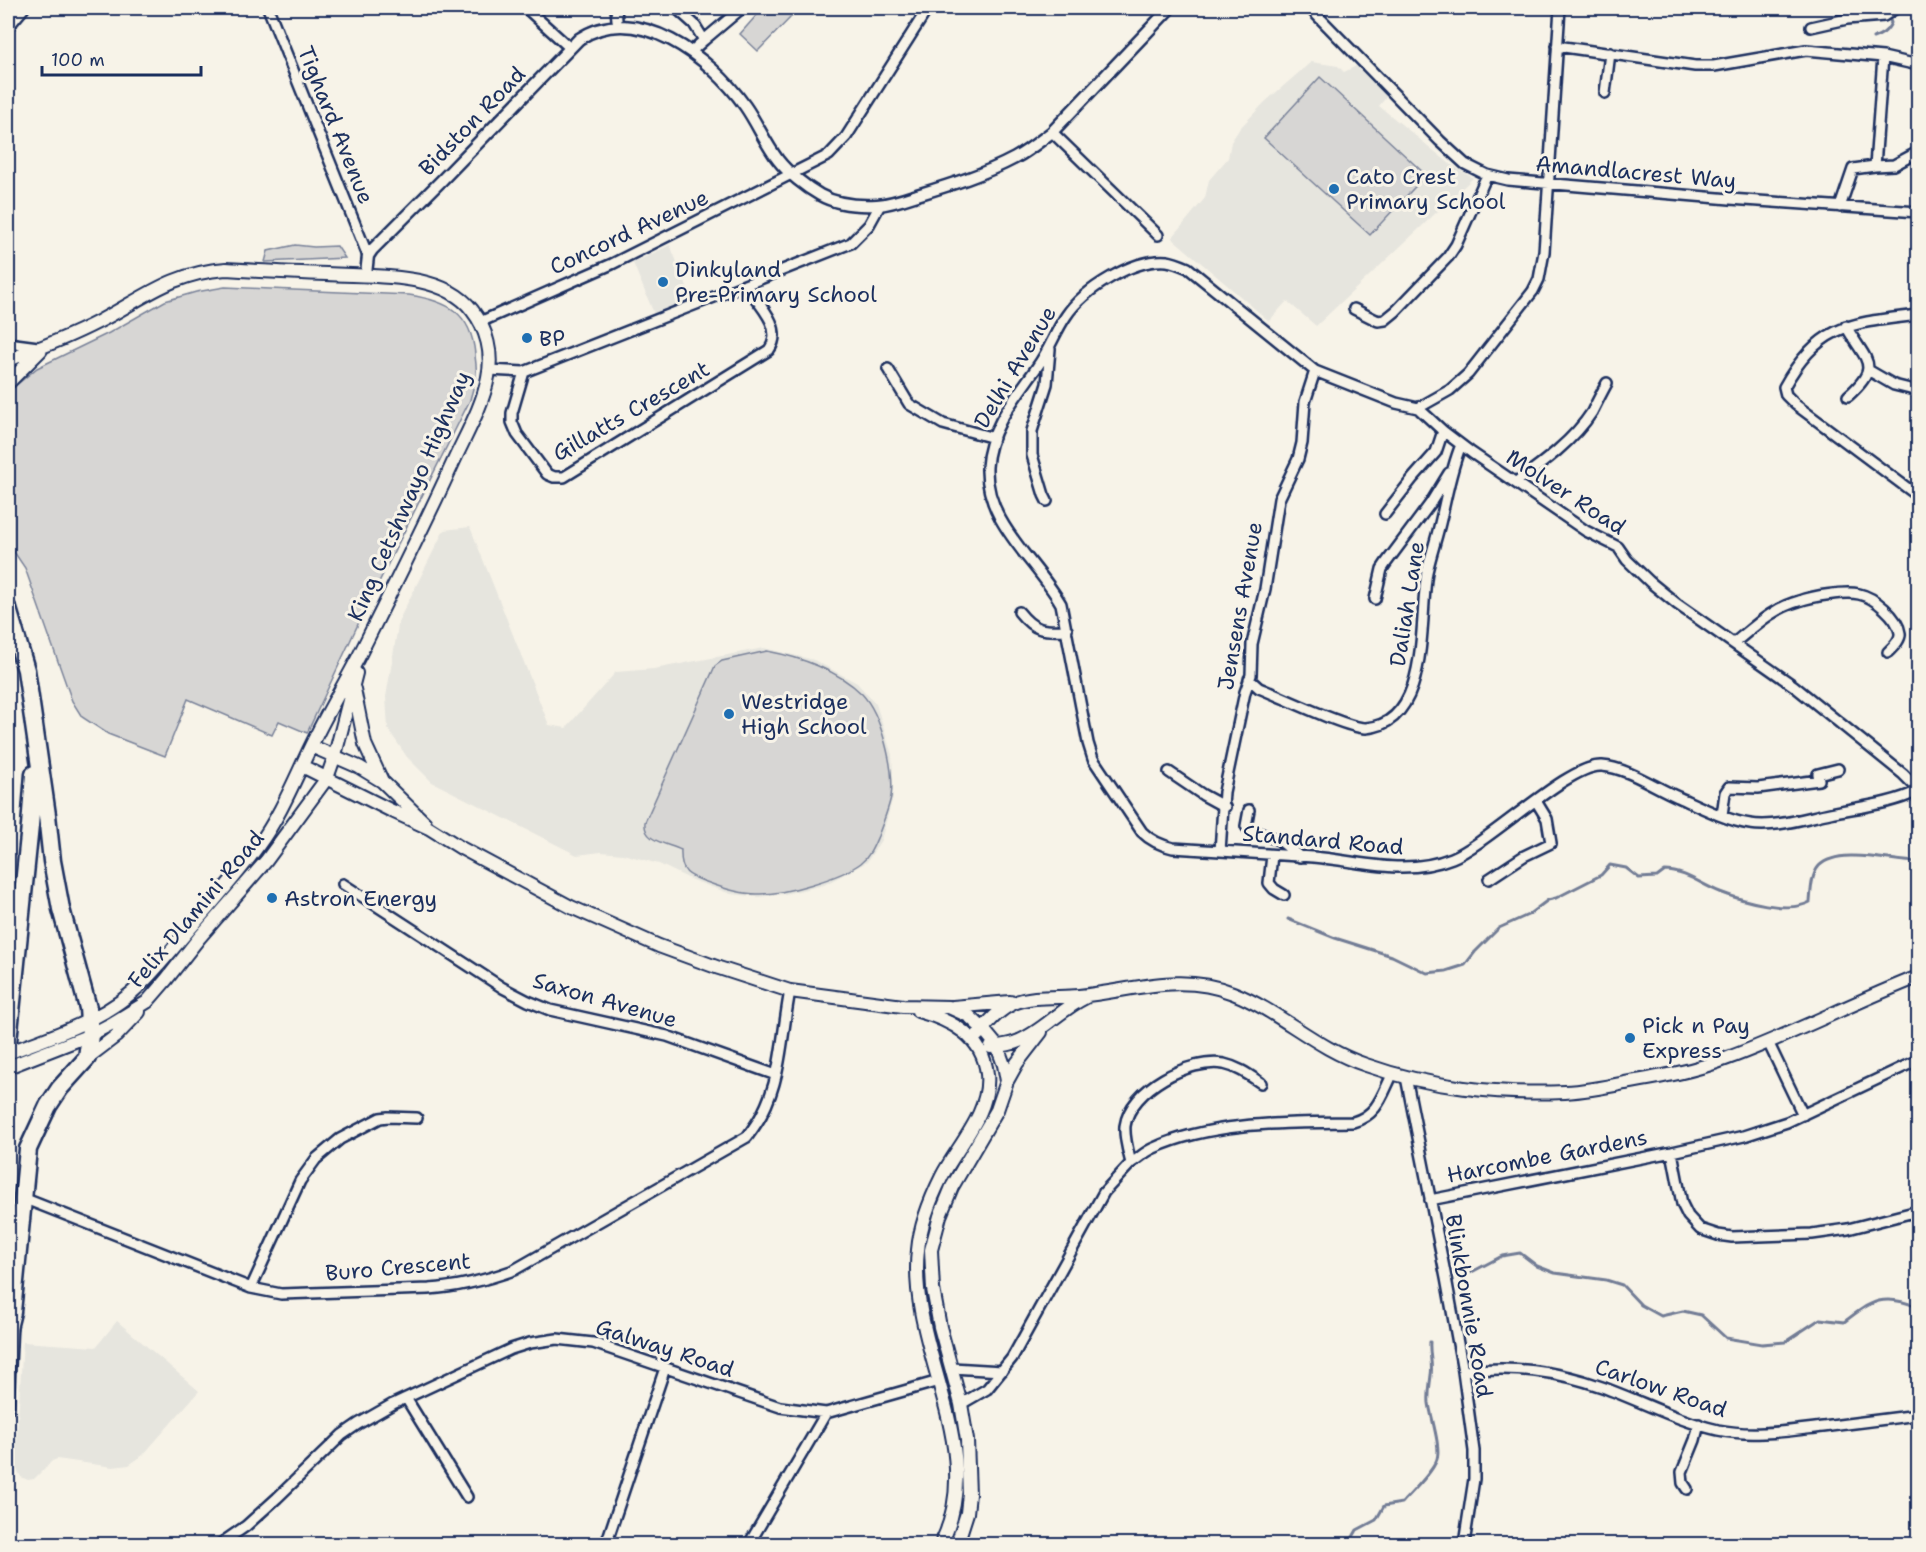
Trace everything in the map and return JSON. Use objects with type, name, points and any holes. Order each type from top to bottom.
[{"type":"highway","points":[[8,609],[26,670],[52,861],[61,909],[88,1008],[90,1027],[87,1058],[60,1088],[38,1124],[28,1149],[10,1320]]},
{"type":"highway","points":[[8,1041],[36,743]]},
{"type":"main road","name":"King Cetshwayo Highway","points":[[44,347],[97,322],[154,289],[194,273],[226,269],[394,277],[442,289],[466,303],[480,322],[488,345],[489,370],[483,394],[360,654],[302,766]]},
{"type":"main road","points":[[8,360],[44,347]]},
{"type":"main road","points":[[8,383],[44,347]]},
{"type":"main road","name":"King Cetshwayo Highway","points":[[335,755],[360,654]]},
{"type":"main road","points":[[353,682],[365,744],[382,781]]},
{"type":"main road","points":[[312,746],[335,755],[382,781],[429,828]]},
{"type":"main road","name":"Felix Dlamini Road","points":[[8,1053],[69,1030],[118,1021],[147,1002],[266,861],[327,778],[335,755]]},
{"type":"main road","points":[[302,766],[429,828],[461,848],[571,907],[659,946],[790,991],[903,1006],[949,1007],[1092,994],[1161,983],[1185,984],[1222,990],[1254,1003],[1340,1056],[1406,1077],[1468,1087],[1510,1091],[1567,1092],[1670,1075],[1727,1059],[1918,977]]},
{"type":"main road","name":"Felix Dlamini Road","points":[[8,1067],[90,1027],[144,982],[258,847],[283,806],[302,766]]},
{"type":"main road","points":[[976,1045],[997,1046],[1018,1041],[1092,994]]},
{"type":"main road","points":[[87,1058],[123,1030],[147,1002]]},
{"type":"main road","points":[[976,1045],[983,1029],[996,1015],[1017,1002]]},
{"type":"main road","points":[[903,1006],[943,1018],[961,1029],[976,1045],[987,1072],[986,1098],[942,1176],[929,1207],[918,1250],[918,1292],[922,1320],[951,1431],[956,1467],[954,1503],[941,1545]]},
{"type":"main road","points":[[949,1007],[969,1016],[997,1046],[1007,1081]]},
{"type":"main road","points":[[957,1545],[967,1513],[968,1449],[961,1404],[940,1327],[933,1289],[931,1250],[940,1216],[952,1187],[997,1110],[1007,1081],[1017,1063],[1047,1023]]},
{"type":"street","points":[[8,25],[24,8]]},
{"type":"street","name":"Tighard Avenue","points":[[268,8],[368,256]]},
{"type":"street","points":[[526,8],[570,48]]},
{"type":"street","points":[[616,8],[617,20],[638,19],[653,23],[694,50],[727,82],[745,106],[778,160],[793,174],[820,195],[838,202],[858,205],[879,205],[924,193],[1000,165],[1031,148],[1052,132],[1170,8]]},
{"type":"street","points":[[676,8],[694,24],[704,40]]},
{"type":"street","points":[[694,50],[742,8]]},
{"type":"street","name":"Concord Avenue","points":[[480,322],[612,264],[830,155],[843,142],[928,8]]},
{"type":"street","name":"Amandlacrest Way","points":[[1310,8],[1440,141],[1466,164],[1487,175],[1508,180],[1548,184],[1918,212]]},
{"type":"street","points":[[1418,408],[1450,390],[1468,374],[1533,291],[1542,267],[1560,8]]},
{"type":"street","points":[[1811,27],[1847,19],[1884,16],[1896,8]]},
{"type":"street","name":"Bidston Road","points":[[368,256],[372,249],[570,48],[592,28],[617,20]]},
{"type":"street","points":[[1557,46],[1695,66],[1714,66],[1806,50],[1883,57],[1918,65]]},
{"type":"street","points":[[1605,93],[1610,53]]},
{"type":"street","points":[[1875,166],[1883,57]]},
{"type":"street","points":[[1052,132],[1158,235]]},
{"type":"street","points":[[1840,207],[1853,169],[1894,165],[1918,153]]},
{"type":"street","points":[[1354,309],[1378,321],[1385,320],[1396,311],[1448,257],[1456,245],[1487,175]]},
{"type":"street","points":[[489,370],[524,372],[851,243],[869,225],[879,205]]},
{"type":"street","points":[[366,274],[368,256]]},
{"type":"street","name":"Molver Road","points":[[1173,262],[1202,277],[1260,328],[1315,371],[1386,399],[1418,408],[1461,445],[1586,531],[1618,547],[1627,560],[1677,604],[1794,686],[1904,774],[1918,790]]},
{"type":"street","name":"Delhi Avenue","points":[[1150,840],[1136,824],[1093,759],[1061,604],[1052,587],[1012,537],[997,514],[990,491],[987,468],[1000,422],[1050,347],[1067,314],[1085,295],[1126,270],[1146,263],[1173,262]]},
{"type":"street","name":"Gillatts Crescent","points":[[524,372],[513,413],[514,427],[547,474],[564,477],[769,350],[775,339],[773,326],[746,286]]},
{"type":"street","points":[[1918,315],[1862,322],[1826,336],[1808,353],[1784,387],[1786,395],[1796,405],[1918,496]]},
{"type":"street","points":[[1846,327],[1866,360],[1868,370],[1864,380],[1848,396]]},
{"type":"street","points":[[8,343],[44,347]]},
{"type":"street","points":[[1047,501],[1031,452],[1032,431],[1047,384],[1050,347]]},
{"type":"street","points":[[888,369],[909,404],[943,424],[994,438]]},
{"type":"street","points":[[1868,370],[1894,385],[1918,391]]},
{"type":"street","name":"Jensens Avenue","points":[[1220,851],[1225,807],[1224,792],[1249,679],[1252,644],[1265,589],[1279,500],[1300,451],[1305,402],[1315,371]]},
{"type":"street","points":[[1516,482],[1536,468],[1579,428],[1591,413],[1607,383]]},
{"type":"street","points":[[1385,514],[1436,452],[1443,431]]},
{"type":"street","name":"Daliah Lane","points":[[1249,679],[1259,688],[1338,721],[1365,728],[1391,720],[1400,711],[1413,685],[1419,657],[1427,572],[1452,468],[1461,445]]},
{"type":"street","points":[[1375,599],[1386,563],[1430,504],[1452,468]]},
{"type":"street","points":[[1734,643],[1768,615],[1784,606],[1802,600],[1853,593],[1867,596],[1894,620],[1901,634],[1899,640],[1888,652]]},
{"type":"street","points":[[1019,612],[1035,628],[1067,630]]},
{"type":"street","name":"Standard Road","points":[[1150,840],[1173,848],[1300,856],[1400,868],[1442,861],[1469,849],[1581,771],[1601,765],[1617,769],[1747,824],[1776,824],[1887,801],[1918,790]]},
{"type":"street","points":[[1722,815],[1725,793],[1729,787],[1758,788],[1819,780],[1818,774],[1838,769]]},
{"type":"street","points":[[1169,772],[1225,807]]},
{"type":"street","points":[[1489,879],[1524,856],[1551,843],[1547,819],[1536,801]]},
{"type":"street","points":[[1249,810],[1246,826],[1249,830],[1279,840],[1300,856]]},
{"type":"street","points":[[1272,855],[1269,883],[1284,895]]},
{"type":"street","name":"Saxon Avenue","points":[[343,884],[528,1002],[550,1010],[668,1036],[776,1075]]},
{"type":"street","name":"Buro Crescent","points":[[23,1198],[251,1288],[281,1294],[429,1289],[470,1284],[514,1270],[747,1137],[762,1115],[776,1075],[790,991]]},
{"type":"street","points":[[1768,1042],[1803,1115]]},
{"type":"street","name":"Harcombe Gardens","points":[[1430,1200],[1672,1152],[1767,1130],[1918,1060]]},
{"type":"street","points":[[1131,1163],[1127,1150],[1125,1125],[1140,1096],[1151,1087],[1197,1065],[1211,1063],[1230,1065],[1261,1083]]},
{"type":"street","points":[[961,1404],[987,1389],[1002,1371],[1104,1192],[1131,1163],[1151,1149],[1210,1131],[1353,1122],[1364,1119],[1373,1112],[1393,1073]]},
{"type":"street","name":"Blinkbonnie Road","points":[[1406,1077],[1463,1371],[1474,1451],[1474,1479],[1464,1545]]},
{"type":"street","points":[[251,1288],[300,1181],[316,1158],[340,1139],[380,1118],[417,1118]]},
{"type":"street","name":"Harcombe Gardens","points":[[1672,1152],[1682,1204],[1688,1216],[1700,1229],[1718,1235],[1732,1237],[1812,1234],[1848,1229],[1918,1211]]},
{"type":"street","points":[[8,1409],[12,1348],[10,1320]]},
{"type":"street","name":"Galway Road","points":[[220,1545],[269,1505],[342,1435],[358,1424],[406,1398],[530,1342],[557,1339],[593,1343],[780,1407],[826,1413],[939,1381]]},
{"type":"street","points":[[606,1545],[665,1368]]},
{"type":"street","points":[[952,1368],[1002,1371]]},
{"type":"street","name":"Carlow Road","points":[[1463,1371],[1517,1368],[1554,1373],[1602,1387],[1699,1424],[1742,1434],[1776,1433],[1918,1415]]},
{"type":"street","points":[[406,1398],[467,1497]]},
{"type":"street","points":[[749,1545],[826,1413]]},
{"type":"street","points":[[1687,1489],[1683,1483],[1682,1473],[1699,1424]]},
{"type":"shaded area","points":[[763,8],[792,8],[792,16],[758,51],[740,34]]},
{"type":"shaded area","name":"Cato Crest Primary School","points":[[1311,62],[1338,66],[1344,72],[1356,66],[1388,95],[1379,106],[1450,164],[1473,178],[1316,326],[1287,301],[1269,321],[1172,238],[1205,198],[1209,180],[1228,158],[1231,142],[1240,128],[1265,102]]},
{"type":"shaded area","points":[[1320,77],[1426,175],[1370,235],[1264,138]]},
{"type":"shaded area","points":[[295,245],[337,246],[345,258],[265,262],[268,251]]},
{"type":"shaded area","name":"Dinkyland Pre-Primary School","points":[[670,245],[693,301],[655,316],[633,263]]},
{"type":"shaded area","points":[[225,287],[409,295],[435,301],[455,311],[468,328],[473,340],[476,375],[470,400],[360,620],[307,733],[279,721],[272,735],[188,699],[165,756],[108,734],[82,717],[72,701],[25,568],[8,543],[8,392],[37,368],[109,333],[165,301]]},
{"type":"shaded area","name":"Westridge High School","points":[[470,527],[549,725],[566,728],[616,672],[654,669],[764,648],[814,660],[857,683],[876,704],[892,755],[893,797],[881,840],[867,862],[824,885],[759,897],[731,894],[692,880],[659,864],[623,854],[601,852],[577,855],[432,782],[407,757],[388,729],[386,697],[399,620],[444,530]]},
{"type":"shaded area","points":[[767,651],[792,657],[830,671],[862,694],[881,728],[889,757],[892,785],[891,797],[875,843],[861,863],[852,869],[811,885],[768,894],[751,894],[727,889],[691,876],[682,864],[681,850],[652,838],[645,829],[645,822],[715,666],[722,661]]},
{"type":"shaded area","points":[[117,1321],[199,1391],[143,1455],[129,1465],[113,1467],[57,1459],[34,1479],[28,1480],[21,1477],[15,1465],[23,1342],[96,1347]]},
{"type":"waterway","points":[[1897,12],[1906,8]]},
{"type":"waterway","points":[[1873,38],[1888,29],[1891,15]]},
{"type":"waterway","points":[[1288,919],[1335,938],[1392,956],[1427,973],[1446,971],[1465,965],[1499,928],[1528,915],[1548,900],[1601,875],[1610,865],[1626,868],[1639,878],[1657,877],[1665,871],[1672,872],[1741,899],[1766,905],[1790,907],[1810,902],[1814,874],[1819,866],[1828,860],[1839,857],[1866,856],[1918,862]]},
{"type":"waterway","points":[[1468,1274],[1502,1256],[1520,1253],[1537,1266],[1555,1273],[1606,1280],[1622,1285],[1641,1305],[1661,1316],[1683,1311],[1701,1315],[1726,1338],[1762,1344],[1785,1342],[1820,1319],[1844,1322],[1863,1308],[1879,1301],[1896,1300],[1918,1307]]},
{"type":"waterway","points":[[1349,1544],[1357,1530],[1376,1520],[1384,1506],[1402,1503],[1435,1464],[1438,1453],[1429,1399],[1430,1342]]},
{"type":"place","name":"Cato Crest Primary School","points":[[1334,189]]},
{"type":"place","name":"Dinkyland Pre-Primary School","points":[[663,282]]},
{"type":"place","name":"BP","points":[[527,338]]},
{"type":"place","name":"Westridge High School","points":[[729,714]]},
{"type":"place","name":"Astron Energy","points":[[272,898]]},
{"type":"place","name":"Pick n Pay Express","points":[[1630,1038]]}]
